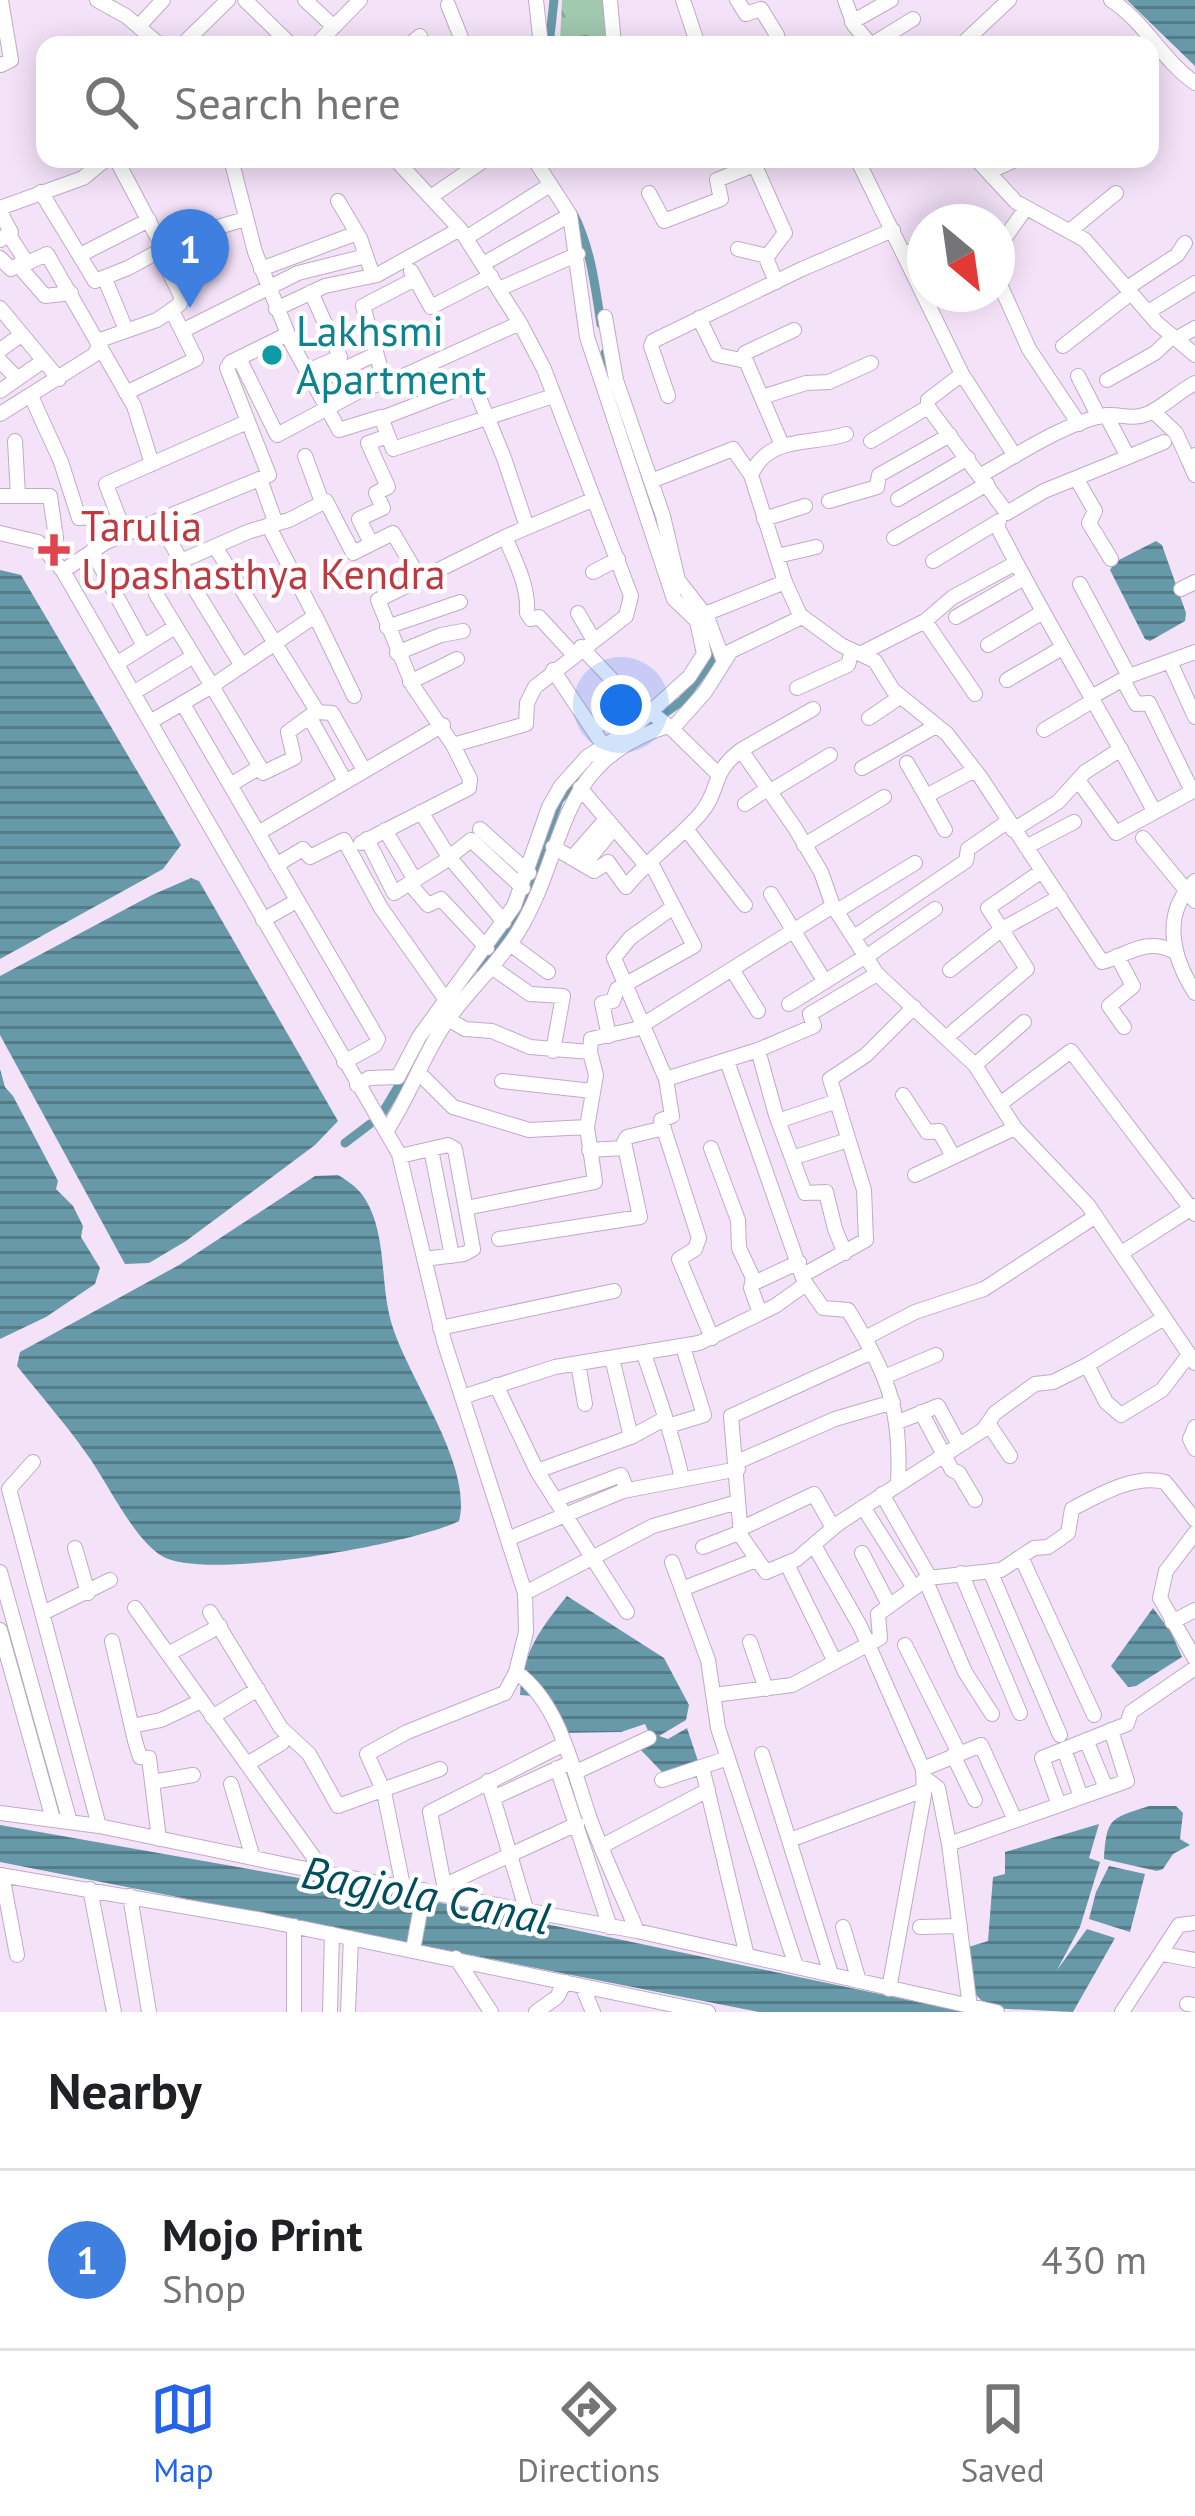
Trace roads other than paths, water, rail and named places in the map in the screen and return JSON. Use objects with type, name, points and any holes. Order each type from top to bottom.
[{"type":"street","points":[[97,0],[144,36]]},
{"type":"street","points":[[148,36],[163,0]]},
{"type":"street","points":[[191,36],[228,0]]},
{"type":"street","points":[[245,0],[283,36]]},
{"type":"street","points":[[305,0],[334,27]]},
{"type":"street","points":[[325,36],[360,0]]},
{"type":"street","points":[[536,0],[540,36]]},
{"type":"street","points":[[610,0],[613,36]]},
{"type":"street","points":[[683,0],[695,36]]},
{"type":"street","points":[[737,0],[746,14],[761,9],[777,35]]},
{"type":"street","points":[[845,0],[852,22],[864,36]]},
{"type":"street","points":[[852,22],[891,0]]},
{"type":"street","points":[[971,36],[1009,0]]},
{"type":"street","points":[[1111,0],[1130,14],[1143,36]]},
{"type":"street","points":[[0,3],[11,60],[3,69]]},
{"type":"street","points":[[448,5],[460,36]]},
{"type":"street","points":[[886,36],[913,20]]},
{"type":"street","points":[[1159,58],[1195,83]]},
{"type":"street","points":[[95,168],[83,178],[0,210],[4,238],[27,263],[48,255],[126,393],[152,464]]},
{"type":"street","points":[[0,414],[59,379],[99,349],[103,339],[180,304],[182,296],[149,220],[121,168]]},
{"type":"street","points":[[232,168],[276,309],[340,430],[472,383],[504,458],[526,527]]},
{"type":"street","points":[[410,168],[463,233],[520,323],[631,596],[626,616],[553,670],[530,694],[526,724],[453,745]]},
{"type":"street","points":[[432,196],[473,168]]},
{"type":"street","points":[[357,1085],[369,1078],[398,1077],[446,1000],[487,948],[526,880],[549,807],[561,786],[603,746],[662,722],[704,654],[697,621],[674,599],[586,337],[570,215],[540,168]]},
{"type":"street","points":[[650,193],[664,221],[721,199],[717,180],[741,168]]},
{"type":"street","points":[[756,168],[785,233],[766,256]]},
{"type":"street","points":[[862,168],[962,374],[1015,456]]},
{"type":"street","points":[[985,168],[1025,208],[1085,240],[1148,312],[1195,356]]},
{"type":"street","points":[[989,172],[998,168]]},
{"type":"street","points":[[276,309],[311,292],[379,273],[550,185]]},
{"type":"street","points":[[41,191],[94,281],[208,227],[245,219]]},
{"type":"street","points":[[1071,230],[1116,194]]},
{"type":"street","points":[[338,201],[366,256],[393,288]]},
{"type":"street","points":[[1015,223],[1025,208]]},
{"type":"street","points":[[405,260],[431,307],[491,276],[570,215]]},
{"type":"street","points":[[80,255],[149,220]]},
{"type":"street","points":[[668,396],[652,344],[893,230]]},
{"type":"street","points":[[262,269],[357,232]]},
{"type":"street","points":[[1063,346],[1177,255],[1185,243]]},
{"type":"street","points":[[737,248],[766,256]]},
{"type":"street","points":[[491,276],[578,254]]},
{"type":"street","points":[[182,331],[309,269],[366,256]]},
{"type":"street","points":[[766,256],[776,282]]},
{"type":"street","points":[[0,257],[11,269],[18,265],[45,296],[71,293]]},
{"type":"street","points":[[105,279],[126,330]]},
{"type":"street","points":[[385,384],[363,306],[415,279]]},
{"type":"street","points":[[1148,312],[1195,283]]},
{"type":"street","points":[[310,377],[340,357],[311,292]]},
{"type":"street","points":[[0,308],[59,379]]},
{"type":"street","points":[[126,393],[195,360],[172,311]]},
{"type":"street","points":[[1012,312],[1029,349],[1079,424]]},
{"type":"street","points":[[605,317],[616,380],[678,580],[705,614],[724,662]]},
{"type":"street","points":[[699,318],[717,356],[743,359]]},
{"type":"street","points":[[238,358],[277,436],[369,386],[385,384],[520,323]]},
{"type":"street","points":[[1107,380],[1195,328]]},
{"type":"street","points":[[782,445],[743,359],[745,353],[794,330]]},
{"type":"street","points":[[0,350],[20,335]]},
{"type":"street","points":[[63,572],[106,542],[268,474],[227,368],[287,335]]},
{"type":"street","points":[[310,377],[374,355]]},
{"type":"street","points":[[440,360],[452,390]]},
{"type":"street","points":[[0,361],[6,383],[43,361]]},
{"type":"street","points":[[761,397],[797,385],[829,382],[872,363]]},
{"type":"street","points":[[346,368],[357,393]]},
{"type":"street","points":[[962,374],[928,400],[928,407],[984,479],[1041,613],[1094,698],[1154,812]]},
{"type":"street","points":[[1078,376],[1128,458]]},
{"type":"street","points":[[894,538],[1015,456],[1102,416],[1132,420],[1154,412],[1170,396],[1194,387]]},
{"type":"street","points":[[31,396],[62,462],[79,518],[94,517],[106,542]]},
{"type":"street","points":[[382,418],[394,449],[553,396]]},
{"type":"street","points":[[871,441],[928,407]]},
{"type":"street","points":[[1154,412],[1176,433],[1191,457],[1195,475]]},
{"type":"street","points":[[125,534],[105,485],[247,422]]},
{"type":"street","points":[[752,475],[768,450],[846,434]]},
{"type":"street","points":[[829,501],[877,487],[879,475],[950,435]]},
{"type":"street","points":[[371,544],[359,519],[383,508],[376,493],[388,487],[368,443],[388,436]]},
{"type":"street","points":[[15,441],[17,496]]},
{"type":"street","points":[[933,561],[1076,478],[1164,442]]},
{"type":"street","points":[[651,481],[733,449],[752,475],[785,582],[802,617],[875,661],[900,697],[936,726],[975,770],[1102,962],[1144,946],[1162,945],[1173,951]]},
{"type":"street","points":[[305,456],[322,502]]},
{"type":"street","points":[[898,499],[968,458]]},
{"type":"street","points":[[1076,478],[1094,510],[1090,526],[1111,559]]},
{"type":"street","points":[[260,479],[295,584],[315,614],[354,696]]},
{"type":"street","points":[[0,496],[50,496],[56,538],[45,548]]},
{"type":"street","points":[[350,848],[471,783],[443,725],[410,682],[377,600],[592,500]]},
{"type":"street","points":[[177,560],[322,502],[328,503],[353,553],[393,533],[419,578]]},
{"type":"street","points":[[764,519],[805,506]]},
{"type":"street","points":[[160,523],[177,560],[242,666]]},
{"type":"street","points":[[0,533],[30,538],[45,548],[63,572],[400,1156],[440,1328],[510,1538],[528,1619],[517,1672],[502,1696],[369,1750],[368,1759],[383,1789],[403,1886]]},
{"type":"street","points":[[505,537],[531,619],[539,617],[582,647],[717,773]]},
{"type":"street","points":[[777,556],[816,547]]},
{"type":"street","points":[[216,548],[275,644],[345,781]]},
{"type":"street","points":[[92,551],[144,646]]},
{"type":"street","points":[[593,572],[618,559]]},
{"type":"street","points":[[796,688],[848,665],[857,652],[925,621],[953,597],[1016,563]]},
{"type":"street","points":[[956,617],[1024,578]]},
{"type":"street","points":[[705,614],[785,582]]},
{"type":"street","points":[[1078,780],[1116,833],[1193,791],[1149,703],[1136,704],[1080,584]]},
{"type":"street","points":[[156,594],[258,769],[263,773],[294,758],[288,732],[313,715],[332,712],[364,770]]},
{"type":"street","points":[[387,627],[460,602]]},
{"type":"street","points":[[578,613],[582,647]]},
{"type":"street","points":[[988,645],[1041,613]]},
{"type":"street","points":[[150,722],[212,686],[315,614]]},
{"type":"street","points":[[387,1130],[448,1019],[510,944],[541,886],[580,788],[614,756],[705,692],[743,643],[802,617]]},
{"type":"street","points":[[925,621],[976,694]]},
{"type":"street","points":[[116,664],[175,627]]},
{"type":"street","points":[[398,653],[441,634],[463,631]]},
{"type":"street","points":[[1007,680],[1062,648]]},
{"type":"street","points":[[1044,730],[1126,678],[1195,652]]},
{"type":"street","points":[[133,693],[192,657]]},
{"type":"street","points":[[410,682],[457,659]]},
{"type":"street","points":[[1171,664],[1195,717]]},
{"type":"street","points":[[553,670],[603,746]]},
{"type":"street","points":[[593,730],[630,696]]},
{"type":"street","points":[[869,718],[900,697]]},
{"type":"street","points":[[183,704],[378,1039],[376,1045],[344,1062]]},
{"type":"street","points":[[553,847],[596,872],[608,862],[625,887],[707,806],[717,773],[741,750],[813,709]]},
{"type":"street","points":[[257,833],[443,725]]},
{"type":"street","points":[[862,768],[936,726]]},
{"type":"street","points":[[854,937],[966,861],[968,849],[1058,802],[1078,780],[1121,748]]},
{"type":"street","points":[[741,750],[821,872],[835,909],[877,974],[975,1064],[1015,1128],[1123,1252],[1192,1359],[1162,1390],[1121,1415],[1106,1402],[1087,1365]]},
{"type":"street","points":[[745,804],[830,755]]},
{"type":"street","points":[[907,763],[945,830]]},
{"type":"street","points":[[230,785],[258,769]]},
{"type":"street","points":[[926,796],[975,770]]},
{"type":"street","points":[[580,788],[647,862],[694,946],[616,991],[614,1001],[602,1003],[609,1036]]},
{"type":"street","points":[[804,845],[884,796]]},
{"type":"street","points":[[421,812],[448,858],[504,922]]},
{"type":"street","points":[[1026,847],[1074,822]]},
{"type":"street","points":[[578,862],[610,823]]},
{"type":"street","points":[[480,829],[526,880]]},
{"type":"street","points":[[686,829],[745,905]]},
{"type":"street","points":[[385,830],[428,905],[441,899],[487,948]]},
{"type":"street","points":[[1143,838],[1192,891],[1175,918],[1173,951],[1195,992]]},
{"type":"street","points":[[367,839],[392,892],[471,840],[526,880]]},
{"type":"street","points":[[276,865],[303,849],[310,857],[343,840],[381,908],[446,1000]]},
{"type":"street","points":[[466,1208],[593,1184],[587,1127],[596,1075],[591,1039],[644,1024],[915,863]]},
{"type":"street","points":[[947,1037],[1027,969],[989,906],[1042,871]]},
{"type":"street","points":[[767,896],[825,982]]},
{"type":"street","points":[[950,970],[1003,929],[1060,897]]},
{"type":"street","points":[[263,920],[293,903]]},
{"type":"street","points":[[672,908],[630,938],[614,958],[666,1079],[673,1114],[662,1119],[699,1238],[695,1249],[679,1259],[712,1338]]},
{"type":"street","points":[[789,1004],[935,909]]},
{"type":"street","points":[[510,944],[548,971]]},
{"type":"street","points":[[1117,956],[1133,986],[1109,1006],[1124,1027]]},
{"type":"street","points":[[1180,967],[1195,958]]},
{"type":"street","points":[[493,968],[530,994],[563,996],[553,1051]]},
{"type":"street","points":[[733,971],[758,1011]]},
{"type":"street","points":[[666,1079],[758,1050],[814,1026],[810,1014],[877,974]]},
{"type":"street","points":[[752,1284],[802,1274],[866,1240],[864,1190],[830,1079],[866,1055],[914,1007]]},
{"type":"street","points":[[448,1019],[465,1029],[492,1031],[530,1048],[590,1052]]},
{"type":"street","points":[[975,1064],[1024,1022]]},
{"type":"street","points":[[758,1050],[778,1121],[807,1196],[826,1192],[845,1253]]},
{"type":"street","points":[[1000,1104],[1071,1051],[1194,1210],[1123,1252]]},
{"type":"street","points":[[727,1061],[802,1274],[823,1308],[848,1310],[884,1377],[898,1422],[898,1483]]},
{"type":"street","points":[[418,1072],[453,1107],[530,1130],[587,1127]]},
{"type":"street","points":[[502,1081],[592,1091]]},
{"type":"street","points":[[903,1095],[927,1132],[939,1131],[953,1156]]},
{"type":"street","points":[[778,1121],[837,1101]]},
{"type":"street","points":[[499,1239],[640,1217],[624,1148],[627,1137],[664,1128]]},
{"type":"street","points":[[915,1174],[1015,1128]]},
{"type":"street","points":[[792,1158],[848,1140]]},
{"type":"street","points":[[400,1156],[454,1147],[473,1249],[424,1259]]},
{"type":"street","points":[[590,1150],[624,1148]]},
{"type":"street","points":[[711,1148],[738,1220],[736,1235],[753,1278],[760,1313]]},
{"type":"street","points":[[431,1149],[452,1256]]},
{"type":"street","points":[[1096,1216],[984,1289],[915,1312],[869,1345],[732,1414],[741,1530],[756,1560],[766,1572],[788,1564],[863,1507],[959,1445],[1039,1381],[1053,1382],[1087,1365],[1164,1318]]},
{"type":"street","points":[[462,1397],[578,1363],[712,1338],[760,1313],[802,1274]]},
{"type":"street","points":[[440,1328],[614,1291]]},
{"type":"street","points":[[537,1472],[666,1422],[704,1414],[683,1347]]},
{"type":"street","points":[[644,1354],[682,1479]]},
{"type":"street","points":[[884,1377],[936,1355]]},
{"type":"street","points":[[612,1358],[632,1437]]},
{"type":"street","points":[[578,1363],[585,1404]]},
{"type":"street","points":[[496,1385],[537,1472],[627,1612]]},
{"type":"street","points":[[510,1538],[627,1490],[738,1465],[835,1419],[893,1402]]},
{"type":"street","points":[[898,1422],[938,1406],[959,1445]]},
{"type":"street","points":[[921,1412],[943,1455],[975,1500]]},
{"type":"street","points":[[988,1423],[1010,1456]]},
{"type":"street","points":[[1195,1427],[1190,1439],[1195,1449]]},
{"type":"street","points":[[33,1462],[9,1489],[99,1826]]},
{"type":"street","points":[[555,1500],[621,1475],[627,1490]]},
{"type":"street","points":[[713,1695],[792,1685],[881,1636],[876,1618],[922,1581],[1004,1568],[1064,1537],[1072,1509],[1115,1487],[1158,1479],[1195,1520]]},
{"type":"street","points":[[703,1547],[814,1494],[833,1528]]},
{"type":"street","points":[[882,1495],[965,1672],[992,1714]]},
{"type":"street","points":[[525,1593],[652,1526],[738,1502]]},
{"type":"street","points":[[863,1507],[922,1581]]},
{"type":"street","points":[[1195,1533],[1166,1570],[1160,1598],[1195,1659]]},
{"type":"street","points":[[815,1547],[868,1644],[924,1779],[889,1989]]},
{"type":"street","points":[[75,1548],[88,1593]]},
{"type":"street","points":[[862,1553],[889,1606]]},
{"type":"street","points":[[1021,1557],[1094,1715]]},
{"type":"street","points":[[682,1589],[756,1560]]},
{"type":"street","points":[[672,1562],[708,1660],[718,1728],[796,1966]]},
{"type":"street","points":[[788,1564],[835,1662]]},
{"type":"street","points":[[990,1571],[1082,1797]]},
{"type":"street","points":[[0,1573],[70,1822]]},
{"type":"street","points":[[961,1573],[1020,1713]]},
{"type":"street","points":[[11,1609],[44,1608],[110,1580]]},
{"type":"street","points":[[135,1608],[325,1873]]},
{"type":"street","points":[[1172,1622],[1195,1610]]},
{"type":"street","points":[[210,1612],[281,1728],[309,1754],[338,1806],[383,1789],[407,1772],[440,1769]]},
{"type":"street","points":[[168,1654],[220,1627]]},
{"type":"street","points":[[0,1630],[52,1819]]},
{"type":"street","points":[[112,1641],[140,1757],[148,1756],[159,1839]]},
{"type":"street","points":[[750,1642],[766,1689]]},
{"type":"street","points":[[905,1645],[975,1799]]},
{"type":"street","points":[[1059,1805],[1042,1758],[1062,1742],[1127,1724],[1131,1712],[1195,1668]]},
{"type":"street","points":[[517,1672],[535,1687],[564,1744],[577,1824],[610,1927]]},
{"type":"street","points":[[212,1717],[258,1689]]},
{"type":"street","points":[[132,1726],[160,1720],[201,1700]]},
{"type":"street","points":[[949,1844],[1129,1778],[1111,1730]]},
{"type":"street","points":[[493,1798],[649,1738]]},
{"type":"street","points":[[1086,1739],[1106,1789]]},
{"type":"street","points":[[247,1764],[282,1743]]},
{"type":"street","points":[[446,1890],[430,1811],[564,1744]]},
{"type":"street","points":[[790,1840],[924,1779],[956,1754],[981,1744],[1016,1820]]},
{"type":"street","points":[[763,1754],[831,1974]]},
{"type":"street","points":[[662,1780],[728,1758]]},
{"type":"street","points":[[568,1767],[637,1931]]},
{"type":"street","points":[[702,1767],[747,1955]]},
{"type":"street","points":[[152,1782],[194,1775]]},
{"type":"street","points":[[924,1779],[938,1788],[970,2007]]},
{"type":"street","points":[[488,1781],[527,1912]]},
{"type":"street","points":[[230,1784],[254,1858]]},
{"type":"street","points":[[602,1846],[708,1790]]},
{"type":"street","points":[[0,1813],[99,1826],[403,1886],[423,1897],[577,1824]]},
{"type":"street","points":[[17,1955],[1,1875],[351,1938],[414,1943],[456,1958],[665,2007],[707,2012]]},
{"type":"street","points":[[90,1889],[114,2012]]},
{"type":"street","points":[[446,1890],[527,1912],[637,1931],[997,2012]]},
{"type":"street","points":[[130,1895],[149,2012]]},
{"type":"street","points":[[414,1943],[423,1897]]},
{"type":"street","points":[[1122,2012],[1179,1925],[1195,1923]]},
{"type":"street","points":[[294,1926],[294,2012]]},
{"type":"street","points":[[920,1927],[960,1926]]},
{"type":"street","points":[[843,1928],[859,1981]]},
{"type":"street","points":[[330,2012],[332,1934]]},
{"type":"street","points":[[348,2012],[351,1938]]},
{"type":"street","points":[[1163,1954],[1195,1960]]},
{"type":"street","points":[[456,1958],[491,2012]]},
{"type":"street","points":[[536,2012],[556,1997],[565,1982]]},
{"type":"street","points":[[582,1986],[592,2012]]},
{"type":"water","points":[[1127,0],[1195,0],[1195,66]]},
{"type":"water","points":[[1156,541],[1162,545],[1186,613],[1185,621],[1150,641],[1110,570],[1115,562]]},
{"type":"water","points":[[0,570],[21,575],[181,845],[163,869],[0,959]]},
{"type":"water","points":[[191,878],[199,881],[338,1121],[315,1145],[186,1241],[149,1263],[125,1264],[0,1035],[0,976]]},
{"type":"water","points":[[0,1069],[5,1087],[58,1181],[56,1189],[73,1206],[83,1226],[81,1237],[100,1268],[95,1284],[46,1317],[0,1339]]},
{"type":"water","points":[[338,1175],[361,1193],[375,1222],[393,1328],[449,1450],[461,1499],[459,1521],[399,1540],[309,1557],[220,1565],[162,1556],[141,1537],[78,1442],[17,1366],[20,1352],[179,1265],[315,1176]]},
{"type":"water","points":[[567,1596],[664,1658],[689,1705],[686,1720],[659,1736],[668,1739],[687,1728],[698,1761],[663,1773],[638,1747],[651,1737],[645,1724],[621,1732],[558,1733],[532,1696],[520,1695],[534,1642]]},
{"type":"water","points":[[1153,1608],[1182,1657],[1128,1687],[1111,1666]]},
{"type":"water","points":[[1149,1806],[1176,1806],[1183,1813],[1180,1839],[1190,1845],[1157,1871],[1104,1859],[1113,1822]]},
{"type":"water","points":[[1099,1824],[1089,1858],[1100,1862],[1080,1927],[1057,1970],[1087,1929],[1115,1938],[1073,2012],[989,2008],[975,1994],[962,1949],[988,1941],[993,1877],[1005,1874],[1005,1852]]},
{"type":"water","points":[[0,1825],[480,1910],[965,2012],[759,2012],[0,1862]]},
{"type":"water","points":[[1109,1866],[1145,1874],[1130,1932],[1089,1919]]},
{"type":"waterway","points":[[550,36],[554,0]]},
{"type":"waterway","points":[[573,213],[588,253],[601,324]]},
{"type":"waterway","points":[[605,353],[612,389]]},
{"type":"waterway","points":[[633,735],[682,701],[712,660],[710,637]]},
{"type":"waterway","points":[[481,970],[522,907],[559,800],[603,752]]},
{"type":"waterway","points":[[383,1112],[405,1075]]},
{"type":"waterway","points":[[345,1143],[370,1124]]},
{"type":"place","name":"Mojo Print","points":[[190,308]]},
{"type":"place","name":"Lakhsmi Apartment","points":[[272,355]]},
{"type":"place","name":"Tarulia Upashasthya Kendra","points":[[54,550]]},
{"type":"water label","name":"Bagjola Canal","points":[[426,1895]]}]
